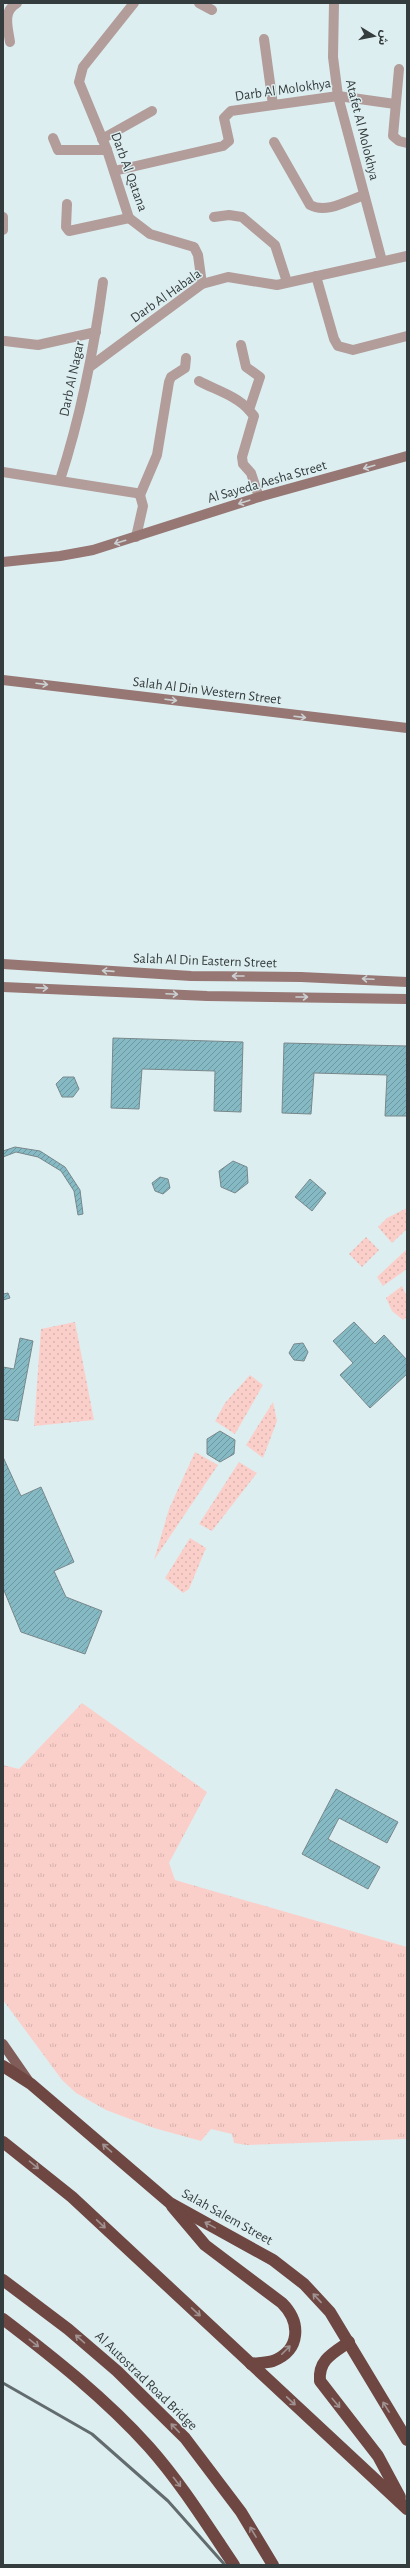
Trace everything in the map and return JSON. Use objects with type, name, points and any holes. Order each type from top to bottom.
[{"type":"highway","points":[[3,2066],[31,2084]]},
{"type":"highway","name":"Salah Salem Street","points":[[31,2084],[170,2203],[274,2260],[304,2284],[325,2307],[349,2342],[407,2440]]},
{"type":"highway","points":[[3,2142],[72,2197],[404,2506]]},
{"type":"highway","points":[[170,2203],[205,2245],[282,2303],[292,2313],[296,2326],[294,2340],[286,2352],[273,2361],[251,2364]]},
{"type":"highway","name":"Al Autostrad Road Bridge","points":[[3,2280],[68,2329],[117,2371],[185,2438],[241,2512],[273,2565]]},
{"type":"highway","points":[[3,2319],[54,2358],[149,2447],[182,2489],[234,2565]]},
{"type":"highway","points":[[349,2342],[322,2363],[319,2372],[320,2381],[378,2456],[404,2506]]},
{"type":"main road","name":"Al Sayeda Aesha Street","points":[[3,562],[77,554],[259,498],[407,456]]},
{"type":"main road","name":"Salah Al Din Western Street","points":[[3,680],[407,728]]},
{"type":"main road","name":"Salah Al Din Eastern Street","points":[[3,964],[191,976],[301,977],[407,982]]},
{"type":"main road","points":[[3,987],[207,996],[407,999]]},
{"type":"main road","name":"Salah Salem Street","points":[[3,2044],[31,2084]]},
{"type":"street","points":[[10,42],[7,12],[10,7],[17,3]]},
{"type":"street","name":"Darb Al Qatana","points":[[134,3],[83,67],[78,77],[80,88],[107,150],[129,218],[150,234],[194,247],[198,255],[202,284]]},
{"type":"street","points":[[199,3],[212,10]]},
{"type":"street","name":"Atafet Al Molokhya","points":[[334,3],[333,57],[338,96],[382,261]]},
{"type":"street","points":[[264,39],[273,105]]},
{"type":"street","points":[[399,69],[393,136],[398,141],[407,143]]},
{"type":"street","name":"Darb Al Molokhya","points":[[114,171],[223,146],[229,141],[224,118],[231,111],[338,96],[395,104]]},
{"type":"street","points":[[102,138],[152,110]]},
{"type":"street","points":[[53,138],[58,150],[107,150]]},
{"type":"street","points":[[274,142],[310,205],[318,209],[325,209],[364,195]]},
{"type":"street","points":[[67,204],[66,227],[69,231],[129,218]]},
{"type":"street","points":[[214,217],[229,215],[242,217],[275,245],[288,282]]},
{"type":"street","points":[[3,217],[3,230]]},
{"type":"street","name":"Darb Al Habala","points":[[91,366],[202,284],[228,277],[277,285],[407,256]]},
{"type":"street","points":[[316,276],[334,339],[338,346],[353,350],[407,336]]},
{"type":"street","name":"Darb Al Nagar","points":[[60,480],[78,420],[91,366],[103,282]]},
{"type":"street","points":[[5,341],[38,345],[96,332]]},
{"type":"street","points":[[241,346],[246,367],[260,378],[249,410]]},
{"type":"street","points":[[136,537],[143,506],[140,495],[157,455],[169,382],[171,377],[185,368],[186,358]]},
{"type":"street","points":[[199,380],[219,392],[240,399],[254,416],[242,457],[243,464],[251,473],[259,498]]},
{"type":"street","points":[[3,472],[60,480],[136,493],[140,495]]},
{"type":"green space","points":[[407,1208],[407,1229],[392,1243],[378,1227],[387,1218]]},
{"type":"green space","points":[[366,1237],[379,1250],[362,1267],[349,1254]]},
{"type":"green space","points":[[407,1249],[407,1269],[383,1286],[377,1277]]},
{"type":"green space","points":[[402,1286],[407,1297],[407,1317],[403,1320],[392,1311],[386,1298]]},
{"type":"green space","points":[[75,1322],[94,1420],[34,1426],[41,1329]]},
{"type":"green space","points":[[250,1375],[263,1385],[235,1434],[215,1421],[225,1403]]},
{"type":"green space","points":[[273,1402],[277,1421],[263,1458],[246,1445]]},
{"type":"green space","points":[[195,1452],[218,1465],[154,1560],[169,1509]]},
{"type":"green space","points":[[239,1462],[257,1473],[212,1531],[199,1524]]},
{"type":"green space","points":[[190,1538],[206,1548],[189,1589],[183,1593],[165,1578]]},
{"type":"green space","points":[[82,1703],[207,1792],[169,1863],[175,1880],[407,1947],[407,2139],[247,2145],[234,2143],[232,2134],[211,2129],[201,2141],[154,2128],[106,2110],[76,2093],[62,2080],[3,2000],[3,1765],[19,1769]]},
{"type":"building","points":[[113,1038],[243,1042],[241,1112],[214,1111],[215,1071],[142,1069],[139,1109],[111,1108]]},
{"type":"building","points":[[284,1043],[407,1046],[407,1116],[385,1116],[387,1075],[314,1073],[311,1114],[282,1113]]},
{"type":"building","points":[[63,1077],[74,1077],[79,1089],[73,1097],[62,1097],[56,1084]]},
{"type":"building","points":[[15,1147],[40,1151],[65,1167],[80,1190],[83,1214],[78,1215],[74,1191],[61,1171],[38,1157],[16,1152],[3,1157],[3,1151]]},
{"type":"building","points":[[233,1161],[247,1167],[248,1183],[235,1193],[221,1187],[219,1171]]},
{"type":"building","points":[[160,1177],[168,1179],[170,1188],[163,1194],[155,1191],[152,1183]]},
{"type":"building","points":[[310,1179],[326,1193],[312,1211],[295,1197]]},
{"type":"building","points":[[8,1293],[10,1298],[3,1300],[3,1294]]},
{"type":"building","points":[[354,1322],[375,1344],[384,1335],[407,1360],[407,1374],[370,1408],[340,1375],[353,1363],[333,1341]]},
{"type":"building","points":[[20,1338],[33,1341],[18,1421],[3,1419],[3,1367],[14,1369]]},
{"type":"building","points":[[303,1343],[308,1352],[304,1361],[294,1360],[289,1353],[294,1344]]},
{"type":"building","points":[[220,1431],[235,1440],[234,1454],[220,1462],[207,1454],[207,1439]]},
{"type":"building","points":[[3,1457],[21,1496],[41,1487],[74,1562],[54,1571],[66,1597],[102,1611],[85,1654],[21,1632],[3,1588]]},
{"type":"building","points":[[336,1789],[398,1822],[387,1843],[339,1818],[328,1839],[380,1867],[368,1889],[302,1854]]},
{"type":"railway","points":[[3,2383],[92,2434],[168,2501],[225,2565]]}]
